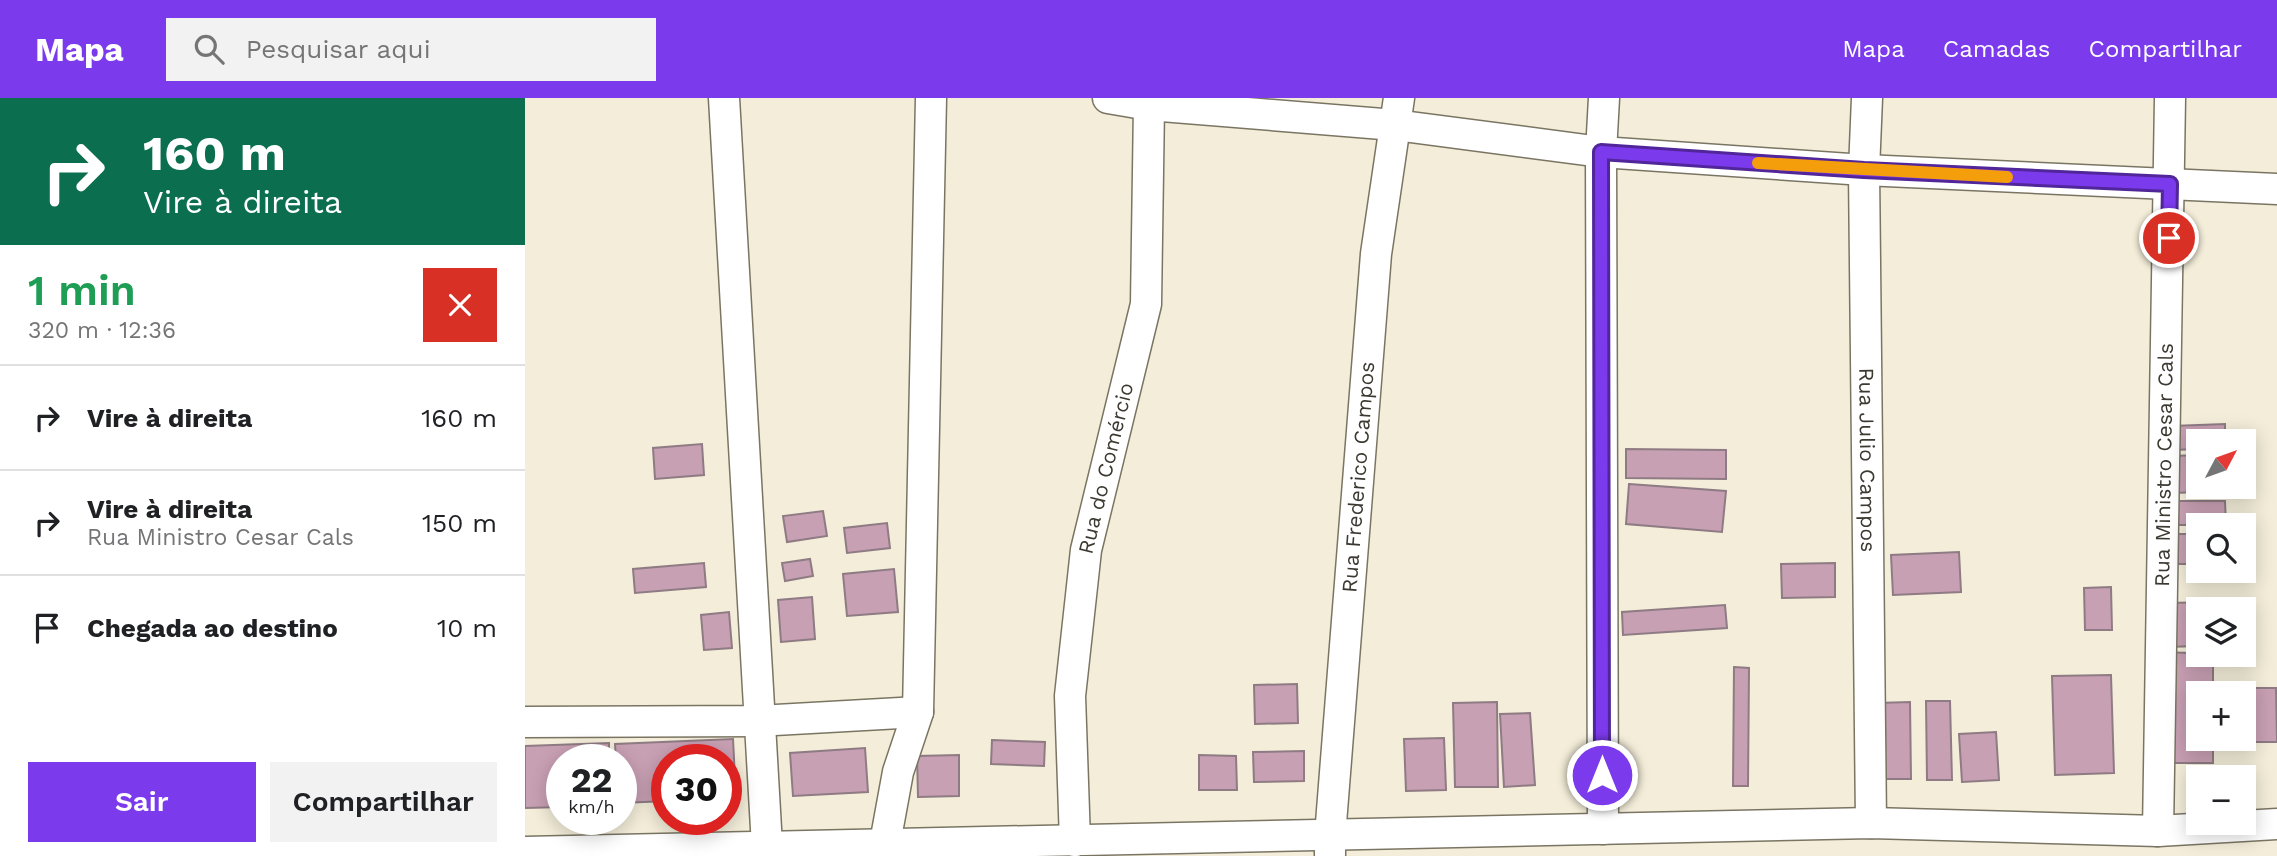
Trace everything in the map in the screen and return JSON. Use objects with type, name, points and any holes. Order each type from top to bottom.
[{"type":"street","points":[[724,98],[767,846]]},
{"type":"street","points":[[885,843],[898,772],[918,712],[931,98]]},
{"type":"street","points":[[1108,98],[1150,102],[1397,111],[1601,152],[1864,170],[2277,189]]},
{"type":"street","points":[[1602,829],[1601,152],[1604,98]]},
{"type":"street","name":"Rua Julio Campos","points":[[1867,98],[1864,170],[1871,823]]},
{"type":"street","name":"Rua Ministro Cesar Cals","points":[[2158,831],[2170,98]]},
{"type":"street","name":"Rua do Comércio","points":[[1075,841],[1070,696],[1086,550],[1146,304],[1150,102]]},
{"type":"street","name":"Rua Frederico Campos","points":[[1330,846],[1376,254],[1397,111]]},
{"type":"street","points":[[525,722],[759,721],[918,712]]},
{"type":"street","points":[[525,852],[1075,841],[1330,846],[1602,829],[1871,823],[2158,831],[2277,824]]},
{"type":"building","points":[[2225,424],[2225,429],[2186,429],[2186,449],[2173,450],[2172,426]]},
{"type":"building","points":[[702,444],[704,475],[655,479],[653,448]]},
{"type":"building","points":[[1626,449],[1726,450],[1726,479],[1626,478]]},
{"type":"building","points":[[2186,455],[2186,493],[2174,493],[2173,456]]},
{"type":"building","points":[[1629,484],[1726,491],[1722,532],[1626,524]]},
{"type":"building","points":[[2169,501],[2225,501],[2226,513],[2186,513],[2186,525],[2169,525]]},
{"type":"building","points":[[823,511],[827,536],[787,542],[783,516]]},
{"type":"building","points":[[887,523],[890,548],[847,553],[844,528]]},
{"type":"building","points":[[2171,534],[2186,534],[2186,564],[2171,564]]},
{"type":"building","points":[[1959,552],[1961,592],[1893,595],[1891,555]]},
{"type":"building","points":[[810,559],[813,576],[785,581],[782,563]]},
{"type":"building","points":[[704,563],[706,587],[635,593],[633,569]]},
{"type":"building","points":[[1835,563],[1835,597],[1782,598],[1781,564]]},
{"type":"building","points":[[894,569],[898,612],[847,616],[843,574]]},
{"type":"building","points":[[2111,587],[2112,630],[2085,630],[2084,588]]},
{"type":"building","points":[[812,597],[815,639],[781,642],[778,600]]},
{"type":"building","points":[[2166,603],[2186,603],[2186,646],[2167,647]]},
{"type":"building","points":[[1725,605],[1727,628],[1623,635],[1622,612]]},
{"type":"building","points":[[729,612],[732,648],[704,650],[701,615]]},
{"type":"building","points":[[2165,652],[2186,653],[2186,667],[2213,667],[2213,681],[2186,681],[2186,751],[2213,751],[2213,763],[2165,763]]},
{"type":"building","points":[[1734,667],[1749,668],[1748,786],[1733,786]]},
{"type":"building","points":[[2111,675],[2114,773],[2055,775],[2052,676]]},
{"type":"building","points":[[1297,684],[1298,723],[1255,724],[1254,685]]},
{"type":"building","points":[[2256,688],[2276,688],[2277,742],[2256,742]]},
{"type":"building","points":[[1926,701],[1950,701],[1952,780],[1927,780]]},
{"type":"building","points":[[1497,702],[1498,787],[1455,787],[1453,703]]},
{"type":"building","points":[[1910,702],[1911,779],[1878,779],[1877,703]]},
{"type":"building","points":[[1530,713],[1535,785],[1504,787],[1500,714]]},
{"type":"building","points":[[1996,732],[1999,780],[1962,782],[1959,734]]},
{"type":"building","points":[[1444,738],[1446,790],[1406,791],[1404,739]]},
{"type":"building","points":[[733,739],[733,744],[651,744],[651,802],[637,802],[637,744],[615,744]]},
{"type":"building","points":[[992,740],[1045,742],[1044,766],[991,764]]},
{"type":"building","points":[[546,745],[546,807],[525,808],[525,746]]},
{"type":"building","points":[[865,748],[868,792],[793,796],[790,753]]},
{"type":"building","points":[[1304,751],[1304,781],[1254,782],[1253,752]]},
{"type":"building","points":[[959,755],[959,796],[918,797],[917,756]]},
{"type":"building","points":[[1199,755],[1236,756],[1237,790],[1199,790]]},
{"type":"slow traffic","points":[[1758,163],[2007,177]]},
{"type":"route","points":[[1602,775],[1601,152],[1864,170],[2170,184],[2169,238]]}]
